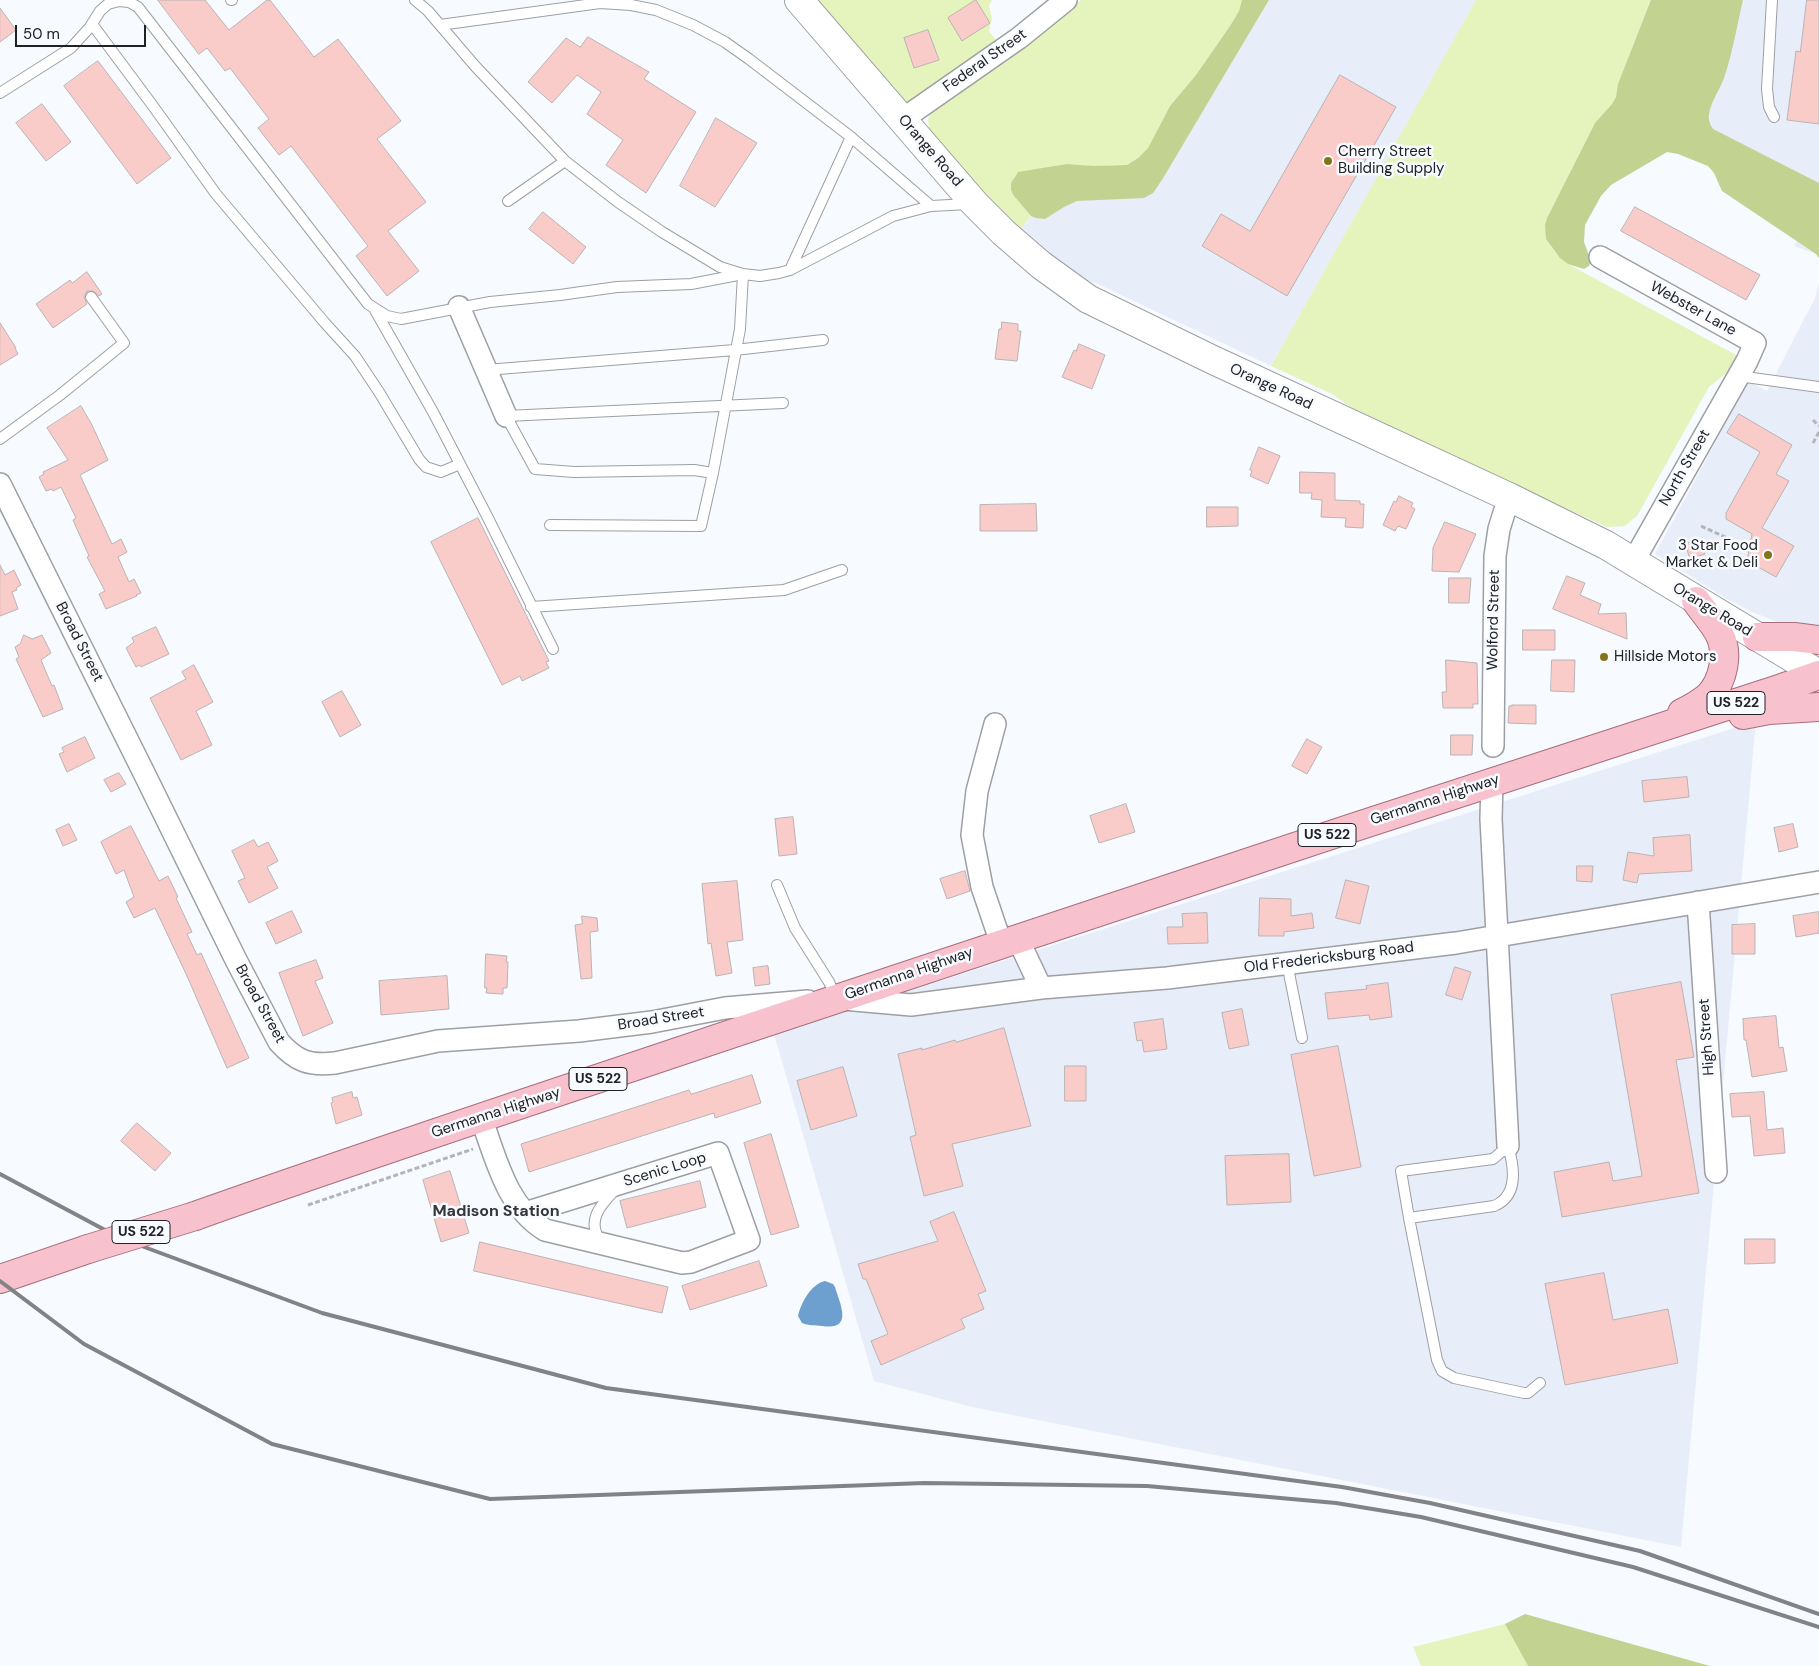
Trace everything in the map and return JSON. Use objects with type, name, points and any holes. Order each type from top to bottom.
[{"type":"main road","name":"Orange Road","points":[[799,0],[975,204],[1004,233],[1041,265],[1088,299],[1211,359],[1509,497],[1606,545],[1819,675]]},
{"type":"main road","points":[[1653,730],[1698,704],[1710,695],[1720,680],[1724,663],[1724,648],[1719,634],[1696,601]]},
{"type":"main road","points":[[1757,637],[1794,637],[1819,640]]},
{"type":"main road","name":"Germanna Highway","points":[[0,1279],[195,1216],[329,1168],[1009,940],[1819,675]]},
{"type":"main road","points":[[1653,730],[1769,710],[1819,707]]},
{"type":"street","name":"Federal Street","points":[[903,119],[1019,38],[1066,0]]},
{"type":"street","name":"Webster Lane","points":[[1600,257],[1755,342],[1738,376]]},
{"type":"street","points":[[459,307],[506,416]]},
{"type":"street","name":"North Street","points":[[1633,562],[1738,376]]},
{"type":"street","name":"Broad Street","points":[[0,484],[144,771],[236,960],[279,1042],[289,1053],[302,1061],[320,1065],[438,1041],[579,1031],[652,1022],[725,1008],[836,999]]},
{"type":"street","name":"Wolford Street","points":[[1493,746],[1495,556],[1498,529],[1509,497]]},
{"type":"street","points":[[995,724],[977,791],[972,835],[982,887],[1009,940],[1040,988]]},
{"type":"street","points":[[1492,781],[1491,819],[1508,1146]]},
{"type":"street","name":"Old Fredericksburg Road","points":[[836,999],[911,1005],[1040,988],[1167,978],[1287,964],[1456,943],[1819,882]]},
{"type":"street","name":"High Street","points":[[1698,902],[1716,1172]]},
{"type":"street","name":"Scenic Loop","points":[[481,1118],[511,1195],[525,1213],[545,1230],[686,1263],[749,1240],[718,1153],[525,1213]]},
{"type":"lane","points":[[416,0],[475,66],[565,161],[618,202],[662,232],[720,267],[743,274],[760,276],[779,273],[790,270],[892,216],[931,206],[975,204]]},
{"type":"lane","points":[[1772,0],[1767,89],[1769,107],[1774,117]]},
{"type":"lane","points":[[0,92],[72,48],[108,2],[129,2],[138,7],[374,310],[433,412],[553,649]]},
{"type":"lane","points":[[440,25],[600,3],[630,5],[656,10],[693,25],[725,42],[749,59],[851,137],[931,206]]},
{"type":"lane","points":[[92,24],[216,194],[355,356],[419,459],[426,467],[441,472],[460,464]]},
{"type":"lane","points":[[790,270],[851,137]]},
{"type":"lane","points":[[508,201],[565,161]]},
{"type":"lane","points":[[374,310],[387,316],[401,319],[490,302],[617,287],[691,284],[743,274]]},
{"type":"lane","points":[[550,525],[701,526],[713,474],[740,329],[743,274]]},
{"type":"lane","points":[[0,439],[60,395],[124,343],[91,297]]},
{"type":"lane","points":[[486,370],[735,350],[824,340]]},
{"type":"lane","points":[[1738,376],[1819,388]]},
{"type":"lane","points":[[713,474],[694,470],[574,472],[535,469],[506,416],[783,402]]},
{"type":"lane","points":[[532,607],[784,590],[842,570]]},
{"type":"lane","points":[[777,885],[795,928],[829,982],[836,999]]},
{"type":"lane","points":[[1287,964],[1302,1038]]},
{"type":"lane","points":[[1409,1218],[1500,1203],[1512,1187],[1512,1166],[1508,1146],[1493,1159],[1401,1171],[1409,1218],[1437,1360],[1442,1371],[1454,1378],[1524,1393],[1528,1393],[1540,1383]]},
{"type":"lane","points":[[603,1244],[594,1229],[596,1215],[600,1205],[622,1183]]},
{"type":"path","points":[[1813,420],[1819,426]]},
{"type":"path","points":[[1813,443],[1818,438],[1819,432]]},
{"type":"path","points":[[1702,526],[1749,548]]},
{"type":"path","points":[[308,1205],[472,1150]]},
{"type":"shaded area","points":[[1269,0],[1819,0],[1819,258],[1816,254],[1794,246],[1811,217],[1474,5],[1271,366],[1098,284],[1079,277],[1018,232],[1064,177],[1159,185]]},
{"type":"shaded area","points":[[1819,283],[1819,633],[1782,624],[1750,611],[1655,554],[1735,406],[1724,399],[1738,376],[1767,391],[1815,298]]},
{"type":"shaded area","points":[[1756,721],[1681,1547],[972,1407],[874,1381],[774,1034]]},
{"type":"green space","points":[[816,0],[992,0],[989,5],[992,19],[989,31],[996,40],[926,90],[906,107]]},
{"type":"green space","points":[[1081,0],[1242,0],[1239,11],[1230,26],[1196,75],[1170,106],[1148,148],[1138,158],[1127,165],[1094,166],[1067,164],[1018,173],[1014,177],[1014,196],[1031,216],[1018,232],[931,133],[928,123],[929,117],[933,109],[1062,16]]},
{"type":"green space","points":[[1242,0],[1269,0],[1153,193],[1144,198],[1077,201],[1045,219],[1031,216],[1011,190],[1011,183],[1018,172],[1067,164],[1094,166],[1127,165],[1138,158],[1148,148],[1170,106],[1196,75],[1230,26],[1239,11]]},
{"type":"green space","points":[[1476,0],[1651,0],[1618,84],[1616,97],[1595,123],[1547,218],[1547,238],[1553,249],[1568,264],[1738,356],[1729,371],[1709,387],[1637,516],[1625,526],[1607,527],[1365,417],[1332,394],[1271,366]]},
{"type":"green space","points":[[1651,0],[1743,0],[1728,66],[1710,109],[1710,122],[1713,129],[1819,183],[1819,258],[1816,254],[1722,191],[1714,173],[1708,166],[1678,154],[1667,152],[1611,185],[1601,196],[1585,225],[1584,242],[1591,261],[1589,266],[1584,269],[1568,264],[1560,258],[1546,239],[1545,225],[1547,218],[1595,123],[1616,97],[1618,84]]},
{"type":"green space","points":[[1525,1614],[1710,1666],[1528,1666],[1505,1624]]},
{"type":"green space","points":[[1505,1624],[1528,1666],[1421,1666],[1413,1647]]},
{"type":"water","points":[[825,1281],[833,1284],[835,1287],[842,1308],[841,1320],[838,1324],[832,1326],[802,1323],[798,1316],[804,1300],[815,1286]]},
{"type":"building","points":[[158,0],[205,0],[229,30],[267,0],[270,0],[314,57],[338,39],[401,121],[377,139],[426,202],[388,231],[419,271],[387,296],[356,256],[368,246],[291,146],[279,155],[258,128],[269,119],[230,68],[225,71],[207,48],[199,54]]},
{"type":"building","points":[[976,0],[990,23],[962,41],[948,18]]},
{"type":"building","points":[[1807,0],[1819,0],[1819,124],[1787,120],[1796,51],[1800,52]]},
{"type":"building","points":[[0,8],[16,30],[0,42]]},
{"type":"building","points":[[928,30],[939,60],[914,68],[904,38]]},
{"type":"building","points":[[588,37],[649,72],[644,79],[696,112],[646,193],[606,165],[623,140],[587,114],[601,92],[577,75],[552,103],[528,82],[566,38],[580,47]]},
{"type":"building","points":[[98,61],[171,158],[137,184],[64,86]]},
{"type":"building","name":"Cherry Street Building Supply","points":[[1340,75],[1396,107],[1287,296],[1202,246],[1221,214],[1250,231]]},
{"type":"building","points":[[42,104],[71,142],[46,161],[16,123]]},
{"type":"building","points":[[716,118],[757,143],[715,207],[680,186]]},
{"type":"building","points":[[1635,207],[1760,275],[1746,300],[1621,231]]},
{"type":"building","points":[[543,212],[586,247],[573,264],[529,229]]},
{"type":"building","points":[[87,272],[102,294],[99,296],[93,291],[87,291],[84,297],[87,304],[53,328],[36,304],[70,280],[72,283]]},
{"type":"building","points":[[1002,322],[1018,324],[1018,331],[1021,331],[1017,361],[995,359],[999,329],[1001,329]]},
{"type":"building","points":[[0,323],[18,354],[0,365]]},
{"type":"building","points":[[1079,344],[1105,355],[1092,389],[1062,377],[1074,350],[1076,351]]},
{"type":"building","points":[[81,406],[108,460],[80,475],[112,544],[121,539],[127,552],[118,557],[129,582],[134,579],[141,593],[106,609],[99,594],[105,591],[87,557],[89,556],[73,520],[76,518],[61,487],[53,491],[52,489],[46,491],[39,477],[44,474],[43,472],[68,460],[47,428]]},
{"type":"building","points":[[1739,414],[1792,445],[1776,474],[1789,481],[1762,528],[1794,546],[1776,577],[1747,561],[1752,534],[1726,519],[1726,513],[1760,452],[1727,433]]},
{"type":"building","points":[[1259,447],[1280,456],[1268,484],[1250,476],[1252,471],[1250,470]]},
{"type":"building","points":[[1300,472],[1335,473],[1335,500],[1360,501],[1360,504],[1364,504],[1363,528],[1345,527],[1346,518],[1321,517],[1322,500],[1311,499],[1312,493],[1300,493]]},
{"type":"building","points":[[1399,496],[1413,503],[1411,507],[1415,509],[1406,529],[1398,526],[1395,531],[1383,525],[1394,501],[1396,502]]},
{"type":"building","points":[[1036,504],[1037,531],[980,531],[980,505]]},
{"type":"building","points":[[1207,507],[1238,507],[1238,526],[1207,527]]},
{"type":"building","points":[[478,518],[549,661],[546,662],[549,668],[522,681],[520,676],[502,685],[431,542]]},
{"type":"building","points":[[1445,522],[1476,534],[1459,572],[1432,571],[1433,548]]},
{"type":"building","points":[[1700,539],[1705,554],[1690,559],[1685,544]]},
{"type":"building","points":[[0,565],[5,575],[14,570],[21,585],[12,592],[18,609],[0,616]]},
{"type":"building","points":[[1567,576],[1585,583],[1580,595],[1601,604],[1598,614],[1626,613],[1627,639],[1553,609]]},
{"type":"building","points":[[1449,578],[1471,578],[1469,603],[1449,603]]},
{"type":"building","points":[[156,627],[169,654],[141,667],[140,665],[136,667],[126,648],[134,642],[132,638]]},
{"type":"building","points":[[1523,630],[1555,630],[1555,650],[1523,650]]},
{"type":"building","points":[[24,635],[32,639],[42,635],[51,653],[41,660],[52,686],[54,685],[63,709],[43,717],[16,659],[19,657],[15,647],[20,644]]},
{"type":"building","points":[[1446,660],[1477,663],[1478,704],[1473,704],[1473,708],[1443,708],[1442,692],[1446,692]]},
{"type":"building","points":[[1552,660],[1575,660],[1574,692],[1551,691]]},
{"type":"building","points":[[194,665],[213,702],[196,711],[212,745],[181,760],[150,698],[186,679],[182,672]]},
{"type":"building","points":[[342,691],[361,725],[340,737],[322,702]]},
{"type":"building","points":[[1536,705],[1536,724],[1508,723],[1509,706]]},
{"type":"building","points":[[1451,735],[1473,735],[1472,755],[1451,755]]},
{"type":"building","points":[[85,737],[95,758],[67,772],[59,754],[64,752],[62,748]]},
{"type":"building","points":[[1307,739],[1322,747],[1307,774],[1292,766]]},
{"type":"building","points":[[119,773],[126,784],[111,792],[104,780]]},
{"type":"building","points":[[1687,777],[1689,797],[1644,802],[1642,781]]},
{"type":"building","points":[[1126,804],[1135,832],[1099,843],[1090,816]]},
{"type":"building","points":[[793,817],[797,854],[779,856],[775,819]]},
{"type":"building","points":[[69,824],[77,840],[63,846],[56,830]]},
{"type":"building","points":[[1793,824],[1798,847],[1779,852],[1774,828]]},
{"type":"building","points":[[131,826],[159,881],[168,876],[192,932],[187,934],[197,955],[201,953],[249,1058],[227,1068],[155,908],[134,918],[126,902],[134,897],[124,870],[116,874],[101,842]]},
{"type":"building","points":[[1690,835],[1692,871],[1639,874],[1637,883],[1623,880],[1628,852],[1654,856],[1653,838]]},
{"type":"building","points":[[254,840],[258,847],[268,842],[278,861],[267,867],[278,888],[249,903],[238,881],[245,878],[232,851]]},
{"type":"building","points":[[1577,866],[1593,866],[1592,882],[1577,881]]},
{"type":"building","points":[[965,871],[970,891],[947,899],[940,879]]},
{"type":"building","points":[[1346,880],[1369,886],[1360,924],[1336,918]]},
{"type":"building","points":[[737,881],[743,940],[727,942],[732,973],[716,976],[711,943],[708,944],[702,884]]},
{"type":"building","points":[[1260,898],[1291,899],[1291,916],[1312,913],[1314,928],[1284,932],[1284,936],[1259,936]]},
{"type":"building","points":[[292,911],[302,932],[276,944],[266,923]]},
{"type":"building","points":[[1819,912],[1819,933],[1796,937],[1793,916]]},
{"type":"building","points":[[1207,913],[1208,943],[1168,944],[1167,927],[1183,927],[1182,914]]},
{"type":"building","points":[[582,916],[597,918],[598,931],[590,932],[592,978],[581,979],[575,925],[582,924]]},
{"type":"building","points":[[1755,924],[1755,954],[1732,954],[1732,925]]},
{"type":"building","points":[[486,954],[507,956],[507,988],[503,988],[503,994],[486,993]]},
{"type":"building","points":[[316,960],[323,978],[315,981],[333,1023],[303,1036],[279,973]]},
{"type":"building","points":[[768,966],[770,984],[755,986],[753,968]]},
{"type":"building","points":[[1455,967],[1471,972],[1462,1000],[1446,995]]},
{"type":"building","points":[[447,976],[449,1009],[381,1015],[379,981]]},
{"type":"building","points":[[1681,982],[1694,1057],[1676,1060],[1699,1193],[1562,1217],[1554,1172],[1609,1162],[1613,1181],[1642,1176],[1611,995]]},
{"type":"building","points":[[1388,983],[1392,1017],[1370,1020],[1369,1015],[1328,1019],[1325,993],[1367,989],[1366,986]]},
{"type":"building","points":[[1242,1009],[1249,1045],[1229,1049],[1222,1013]]},
{"type":"building","points":[[1776,1016],[1779,1048],[1783,1047],[1787,1071],[1752,1077],[1746,1040],[1744,1040],[1743,1019]]},
{"type":"building","points":[[1163,1019],[1167,1049],[1144,1052],[1142,1040],[1137,1041],[1134,1023]]},
{"type":"building","points":[[1004,1028],[1031,1126],[952,1144],[963,1186],[924,1196],[910,1137],[916,1135],[898,1054],[922,1048],[922,1050],[955,1040],[956,1042]]},
{"type":"building","points":[[1338,1046],[1361,1167],[1314,1176],[1291,1055]]},
{"type":"building","points":[[1065,1066],[1086,1066],[1086,1101],[1065,1101]]},
{"type":"building","points":[[843,1067],[857,1116],[811,1130],[797,1081]]},
{"type":"building","points":[[752,1075],[761,1103],[715,1118],[714,1113],[529,1172],[521,1144],[689,1090],[691,1094]]},
{"type":"building","points":[[352,1092],[353,1098],[357,1097],[362,1115],[336,1124],[331,1103],[333,1102],[332,1098]]},
{"type":"building","points":[[1764,1092],[1767,1130],[1783,1128],[1785,1153],[1754,1156],[1750,1116],[1732,1117],[1730,1094]]},
{"type":"building","points":[[137,1123],[171,1153],[155,1171],[121,1141]]},
{"type":"building","points":[[771,1134],[799,1227],[771,1235],[744,1143]]},
{"type":"building","points":[[1289,1154],[1291,1202],[1227,1205],[1225,1156]]},
{"type":"building","points":[[450,1171],[469,1233],[441,1242],[423,1180]]},
{"type":"building","points":[[700,1181],[706,1207],[627,1228],[620,1201]]},
{"type":"building","points":[[954,1212],[986,1291],[978,1294],[984,1309],[961,1319],[965,1328],[881,1365],[871,1341],[888,1334],[858,1264],[938,1241],[930,1222]]},
{"type":"building","points":[[1745,1239],[1775,1239],[1775,1263],[1745,1264]]},
{"type":"building","points":[[480,1242],[668,1287],[662,1313],[474,1271]]},
{"type":"building","points":[[759,1261],[767,1286],[690,1310],[682,1286]]},
{"type":"building","points":[[1604,1273],[1613,1320],[1668,1309],[1678,1363],[1565,1385],[1545,1284]]},
{"type":"railway","points":[[0,1174],[120,1238],[322,1313],[606,1388],[1342,1487],[1430,1503],[1640,1551],[1819,1614]]},
{"type":"railway","points":[[0,1281],[84,1344],[272,1444],[490,1499],[924,1483],[1147,1486],[1336,1503],[1421,1517],[1633,1567],[1819,1627]]},
{"type":"place","name":"Cherry Street Building Supply","points":[[1328,161]]},
{"type":"place","name":"3 Star Food Market & Deli","points":[[1768,555]]},
{"type":"place","name":"Hillside Motors","points":[[1604,657]]},
{"type":"district","name":"Madison Station","points":[[496,1212]]}]
